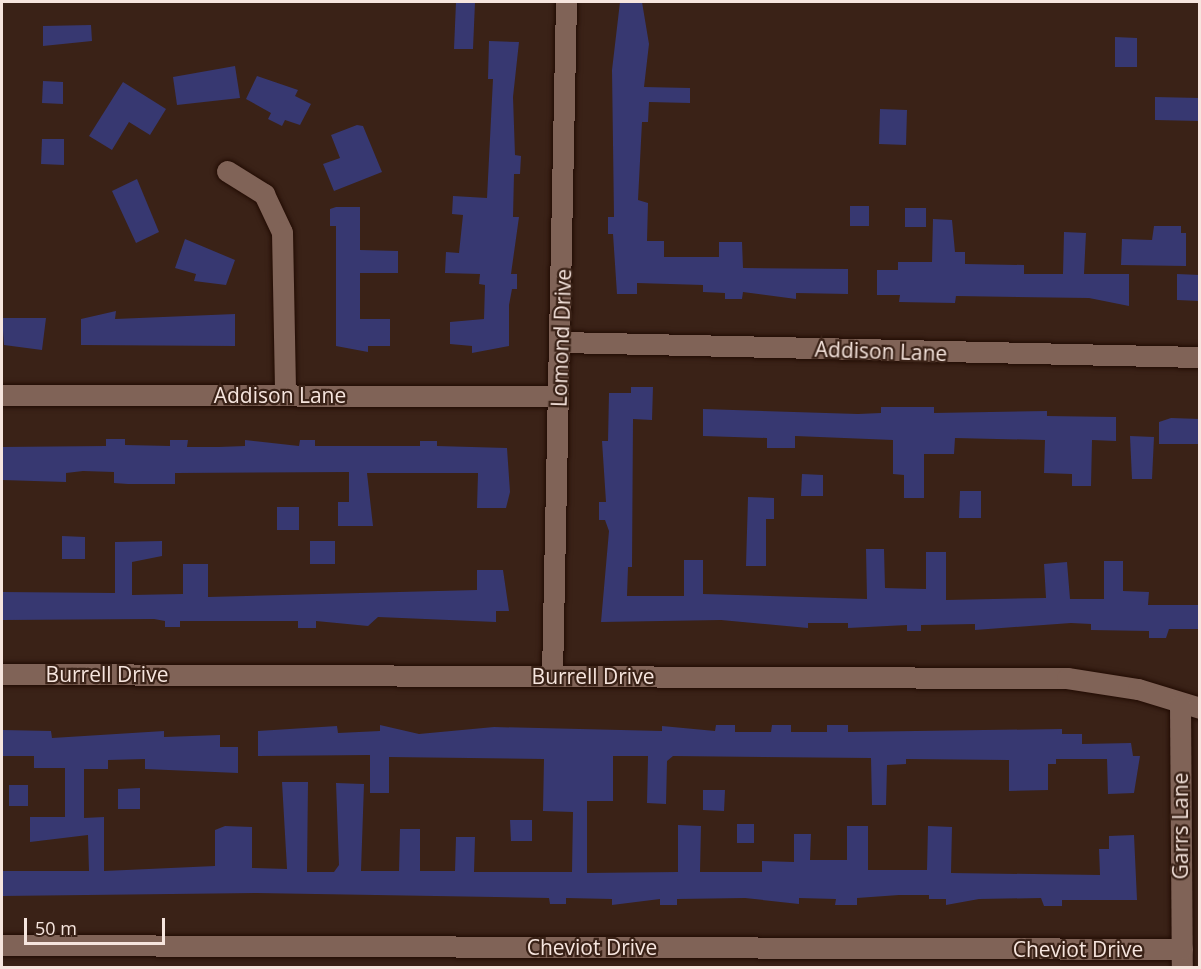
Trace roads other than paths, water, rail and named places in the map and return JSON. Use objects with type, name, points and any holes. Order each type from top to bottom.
[{"type":"street","name":"Lomond Drive","points":[[552,675],[558,396],[562,342],[566,2]]},
{"type":"street","points":[[227,171],[264,194],[282,232],[285,395]]},
{"type":"street","name":"Addison Lane","points":[[562,342],[1200,357]]},
{"type":"street","name":"Addison Lane","points":[[2,395],[558,396]]},
{"type":"street","name":"Burrell Drive","points":[[2,674],[1067,678],[1138,689],[1190,706]]},
{"type":"street","name":"Garrs Lane","points":[[1182,958],[1190,706]]},
{"type":"street","name":"Cheviot Drive","points":[[2,945],[1182,958]]}]
